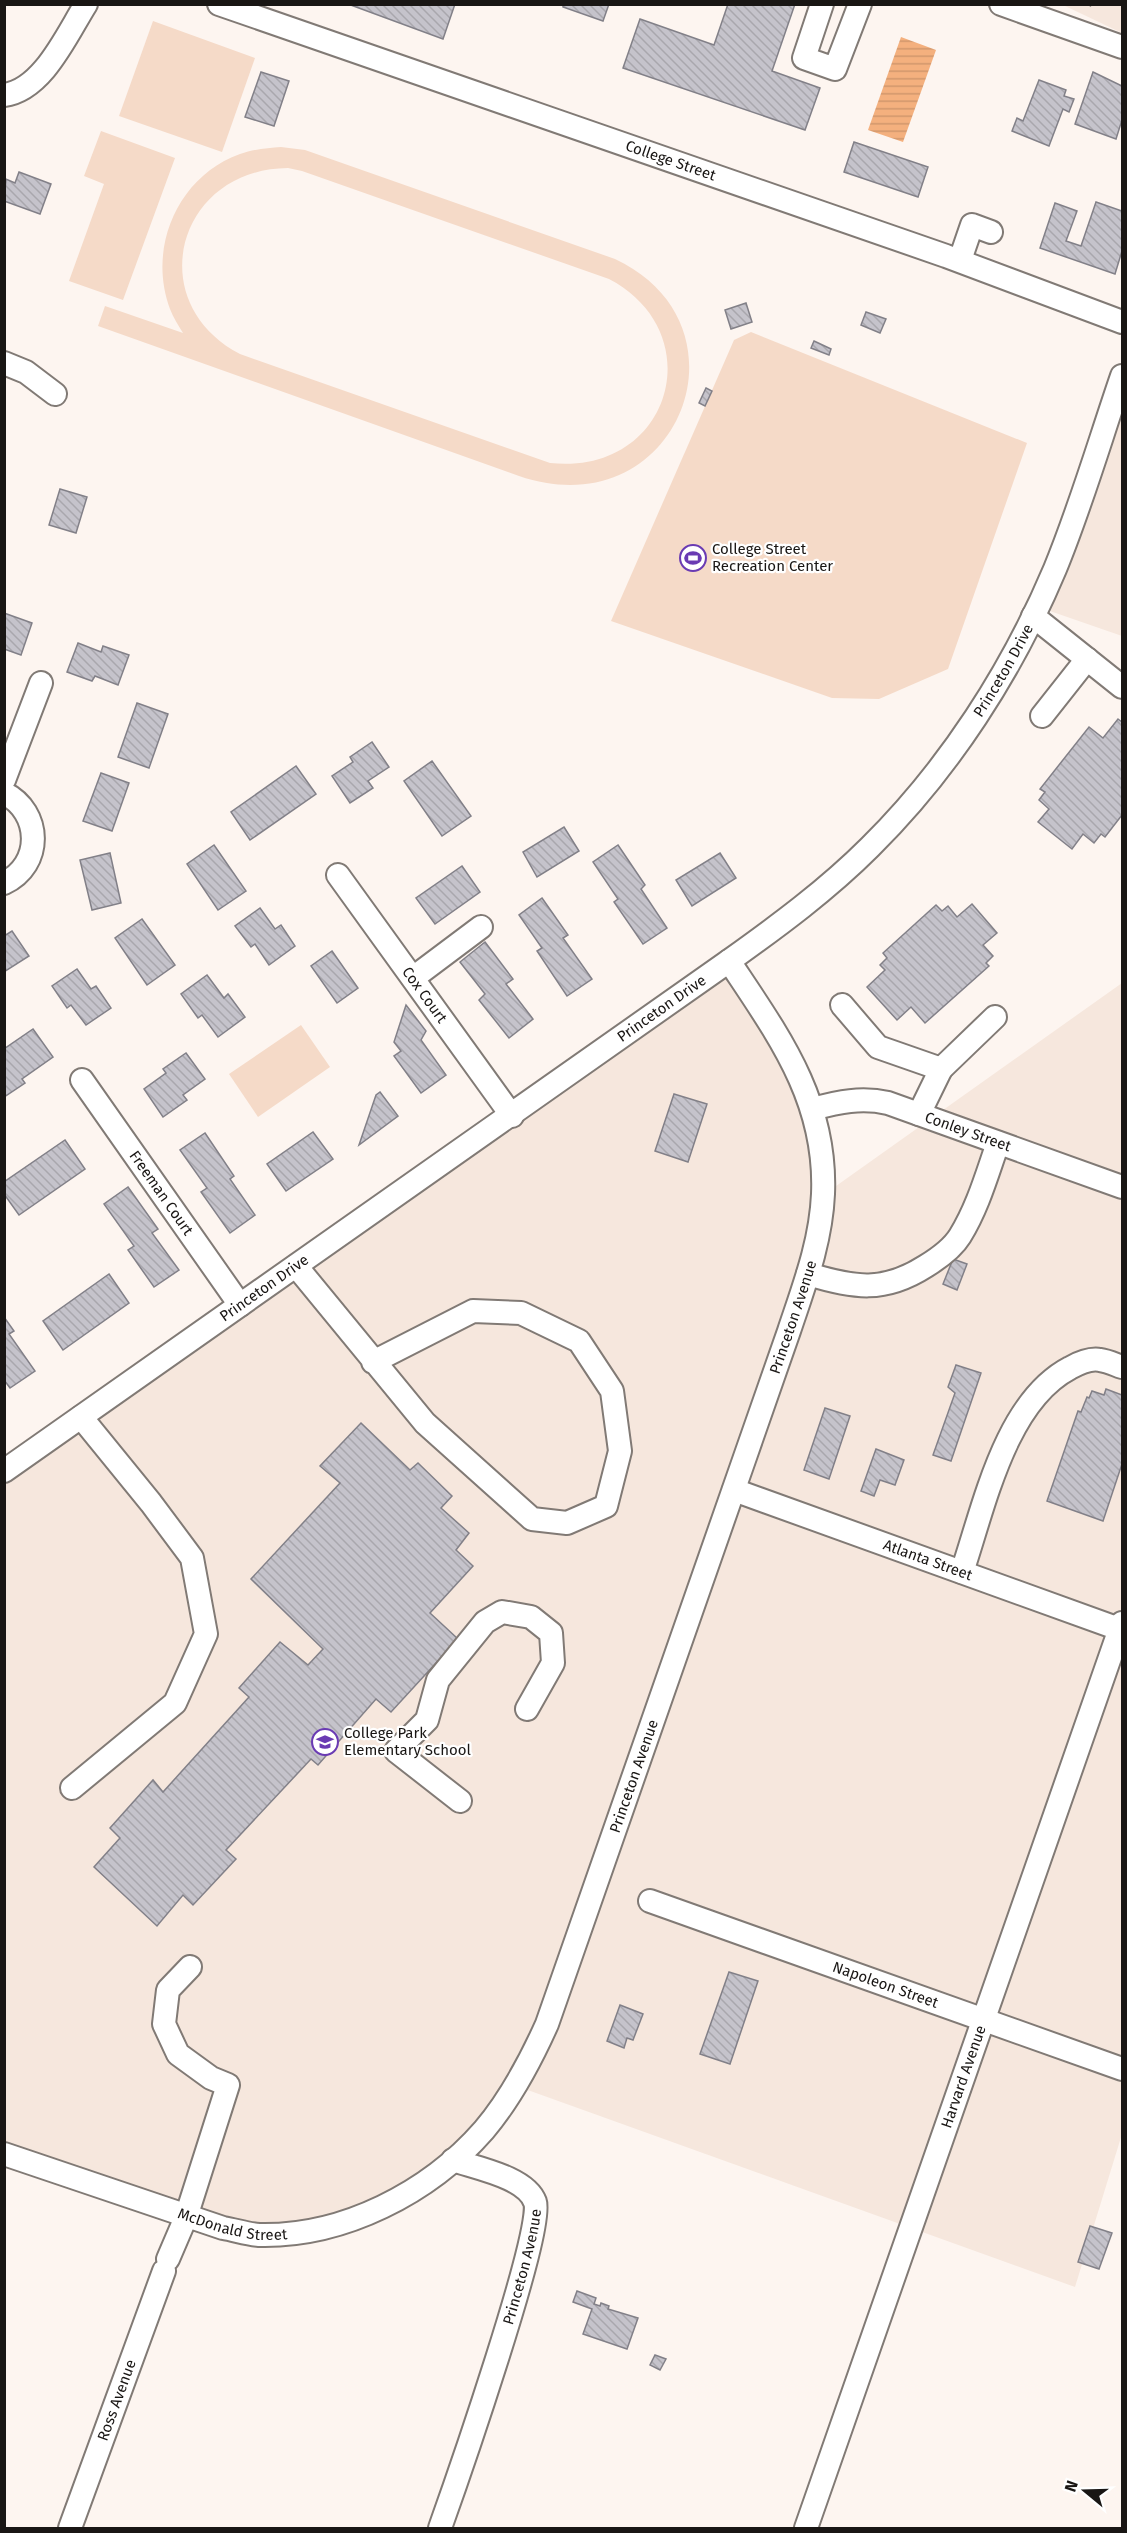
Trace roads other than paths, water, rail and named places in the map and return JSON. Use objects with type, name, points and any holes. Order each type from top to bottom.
[{"type":"street","points":[[4,95],[26,86],[43,74],[86,4]]},
{"type":"street","name":"College Street","points":[[219,4],[960,261],[1122,322]]},
{"type":"street","points":[[822,4],[804,58],[835,69],[860,4]]},
{"type":"street","points":[[1001,4],[1122,47]]},
{"type":"street","points":[[960,261],[972,225],[990,232]]},
{"type":"street","points":[[4,363],[26,372],[55,394]]},
{"type":"street","name":"Princeton Drive","points":[[4,1471],[512,1116],[729,961],[805,906],[870,847],[929,782],[981,711],[1024,635],[1055,568],[1122,376]]},
{"type":"street","points":[[1033,616],[1122,687]]},
{"type":"street","points":[[1042,717],[1087,659]]},
{"type":"street","points":[[4,780],[41,683]]},
{"type":"street","points":[[4,794],[14,798],[25,810],[32,824],[34,839],[31,855],[24,868],[4,883]]},
{"type":"street","name":"Cox Court","points":[[338,875],[512,1116]]},
{"type":"street","points":[[413,978],[480,927]]},
{"type":"street","name":"Princeton Avenue","points":[[440,2529],[521,2277],[536,2219],[536,2204],[529,2191],[518,2182],[453,2160],[483,2130],[507,2100],[531,2060],[547,2024],[734,1490],[808,1274],[819,1232],[823,1193],[821,1151],[812,1109],[799,1073],[781,1039],[729,961]]},
{"type":"street","points":[[842,1005],[878,1047],[941,1069]]},
{"type":"street","points":[[919,1114],[941,1069],[995,1017]]},
{"type":"street","name":"Freeman Court","points":[[82,1080],[240,1305]]},
{"type":"street","name":"Conley Street","points":[[812,1109],[849,1100],[868,1099],[888,1103],[1122,1187]]},
{"type":"street","points":[[808,1274],[841,1284],[887,1285],[915,1273],[943,1255],[959,1238],[977,1204],[998,1143]]},
{"type":"street","points":[[296,1266],[373,1362],[425,1423],[532,1519],[567,1523],[606,1506],[620,1451],[612,1391],[579,1341],[521,1313],[473,1311],[373,1362]]},
{"type":"street","points":[[962,1572],[1004,1449],[1040,1390],[1055,1376],[1082,1362],[1099,1359],[1122,1367]]},
{"type":"street","points":[[72,1788],[175,1703],[206,1634],[192,1558],[151,1503],[81,1417]]},
{"type":"street","name":"Atlanta Street","points":[[734,1490],[1122,1627]]},
{"type":"street","points":[[460,1801],[396,1751],[427,1720],[438,1680],[485,1622],[502,1612],[531,1617],[551,1634],[553,1663],[527,1709]]},
{"type":"street","name":"Harvard Avenue","points":[[806,2529],[1122,1627]]},
{"type":"street","name":"Napoleon Street","points":[[650,1901],[1122,2069]]},
{"type":"street","name":"Ross Avenue","points":[[70,2529],[166,2265],[186,2217],[228,2085],[211,2078],[178,2054],[164,2024],[168,1990],[190,1967]]},
{"type":"street","name":"McDonald Street","points":[[4,2154],[186,2217],[258,2235],[326,2228],[357,2218],[391,2203],[453,2160]]},
{"type":"place","name":"College Street Recreation Center","points":[[693,558]]},
{"type":"place","name":"College Park Elementary School","points":[[325,1742]]}]
